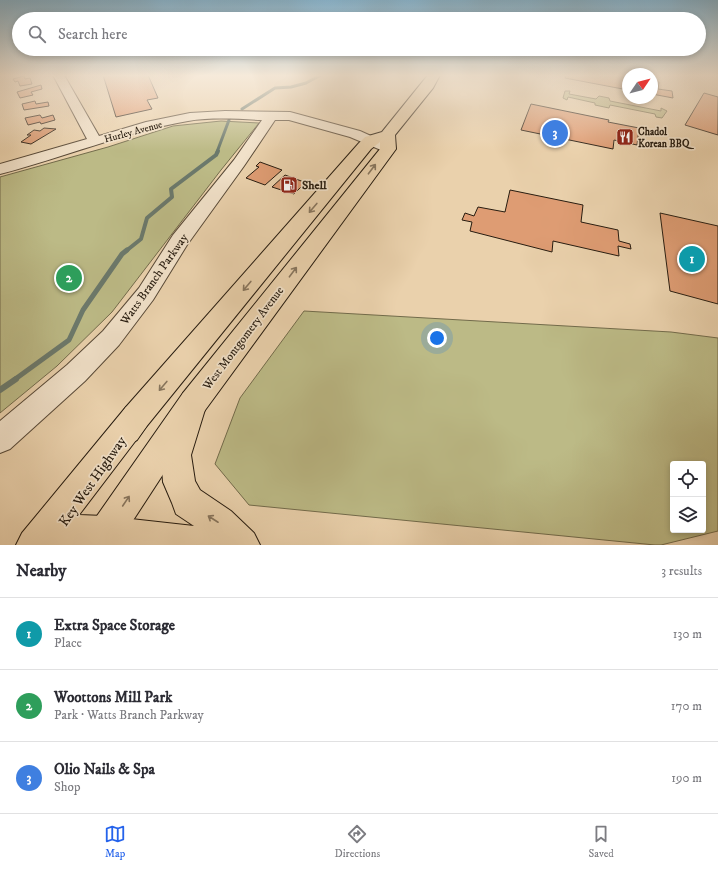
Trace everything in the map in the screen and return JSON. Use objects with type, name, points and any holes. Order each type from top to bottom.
[{"type":"main road","name":"West Montgomery Avenue","points":[[46,540],[136,417],[415,100]]},
{"type":"main road","name":"West Montgomery Avenue","points":[[101,539],[193,404],[378,143]]},
{"type":"main road","points":[[193,404],[176,454],[179,482],[188,502],[219,523],[242,545]]},
{"type":"main road","points":[[46,540],[101,539],[209,545]]},
{"type":"street","points":[[73,100],[95,141]]},
{"type":"street","name":"Hurley Avenue","points":[[0,168],[151,125],[190,117],[253,114],[270,117],[279,123],[378,143]]},
{"type":"street","name":"Watts Branch Parkway","points":[[0,439],[76,373],[112,338],[146,294],[180,240],[240,163],[270,117]]},
{"type":"shaded area","points":[[583,100],[610,100],[661,111],[661,108],[667,111],[662,118],[656,117],[655,114],[610,105],[609,108],[595,105],[595,103]]},
{"type":"shaded area","points":[[221,121],[259,123],[112,312],[57,366],[0,413],[0,177],[108,147],[173,126]]},
{"type":"shaded area","points":[[304,311],[671,332],[718,338],[718,531],[661,545],[655,545],[249,505],[215,464],[240,398]]},
{"type":"building","points":[[111,100],[147,100],[152,109],[116,117]]},
{"type":"building","points":[[700,100],[718,100],[718,135],[685,125]]},
{"type":"building","points":[[35,101],[36,104],[48,102],[49,106],[24,110],[22,104]]},
{"type":"building","points":[[531,104],[609,120],[608,122],[639,128],[637,145],[614,140],[613,149],[521,130]]},
{"type":"building","points":[[40,115],[42,118],[53,115],[55,120],[41,124],[40,122],[28,125],[25,118]]},
{"type":"building","points":[[44,128],[56,129],[31,144],[21,142],[31,135],[27,135],[34,130],[40,131]]},
{"type":"building","points":[[260,162],[282,170],[265,185],[246,178],[259,167],[256,166]]},
{"type":"building","name":"Shell","points":[[285,175],[306,182],[294,194],[272,187]]},
{"type":"building","points":[[510,190],[583,205],[581,222],[618,230],[619,241],[630,244],[631,249],[618,246],[619,256],[553,241],[552,252],[470,231],[472,222],[462,220],[465,213],[474,216],[478,207],[505,212]]},
{"type":"building","points":[[660,213],[718,226],[718,304],[670,291]]},
{"type":"waterway","points":[[242,109],[255,100]]},
{"type":"waterway","points":[[217,152],[229,120]]},
{"type":"waterway","points":[[126,251],[141,239],[147,218],[172,197],[171,189],[216,155],[218,151]]},
{"type":"waterway","points":[[14,380],[69,340],[83,310],[122,254],[127,250]]},
{"type":"waterway","points":[[0,390],[16,379]]},
{"type":"place","name":"Olio Nails & Spa","points":[[555,133]]},
{"type":"place","name":"Chadol Korean BBQ","points":[[625,137]]},
{"type":"place","name":"Shell","points":[[289,185]]},
{"type":"place","name":"Extra Space Storage","points":[[692,259]]},
{"type":"place","name":"Woottons Mill Park","points":[[69,278]]}]
